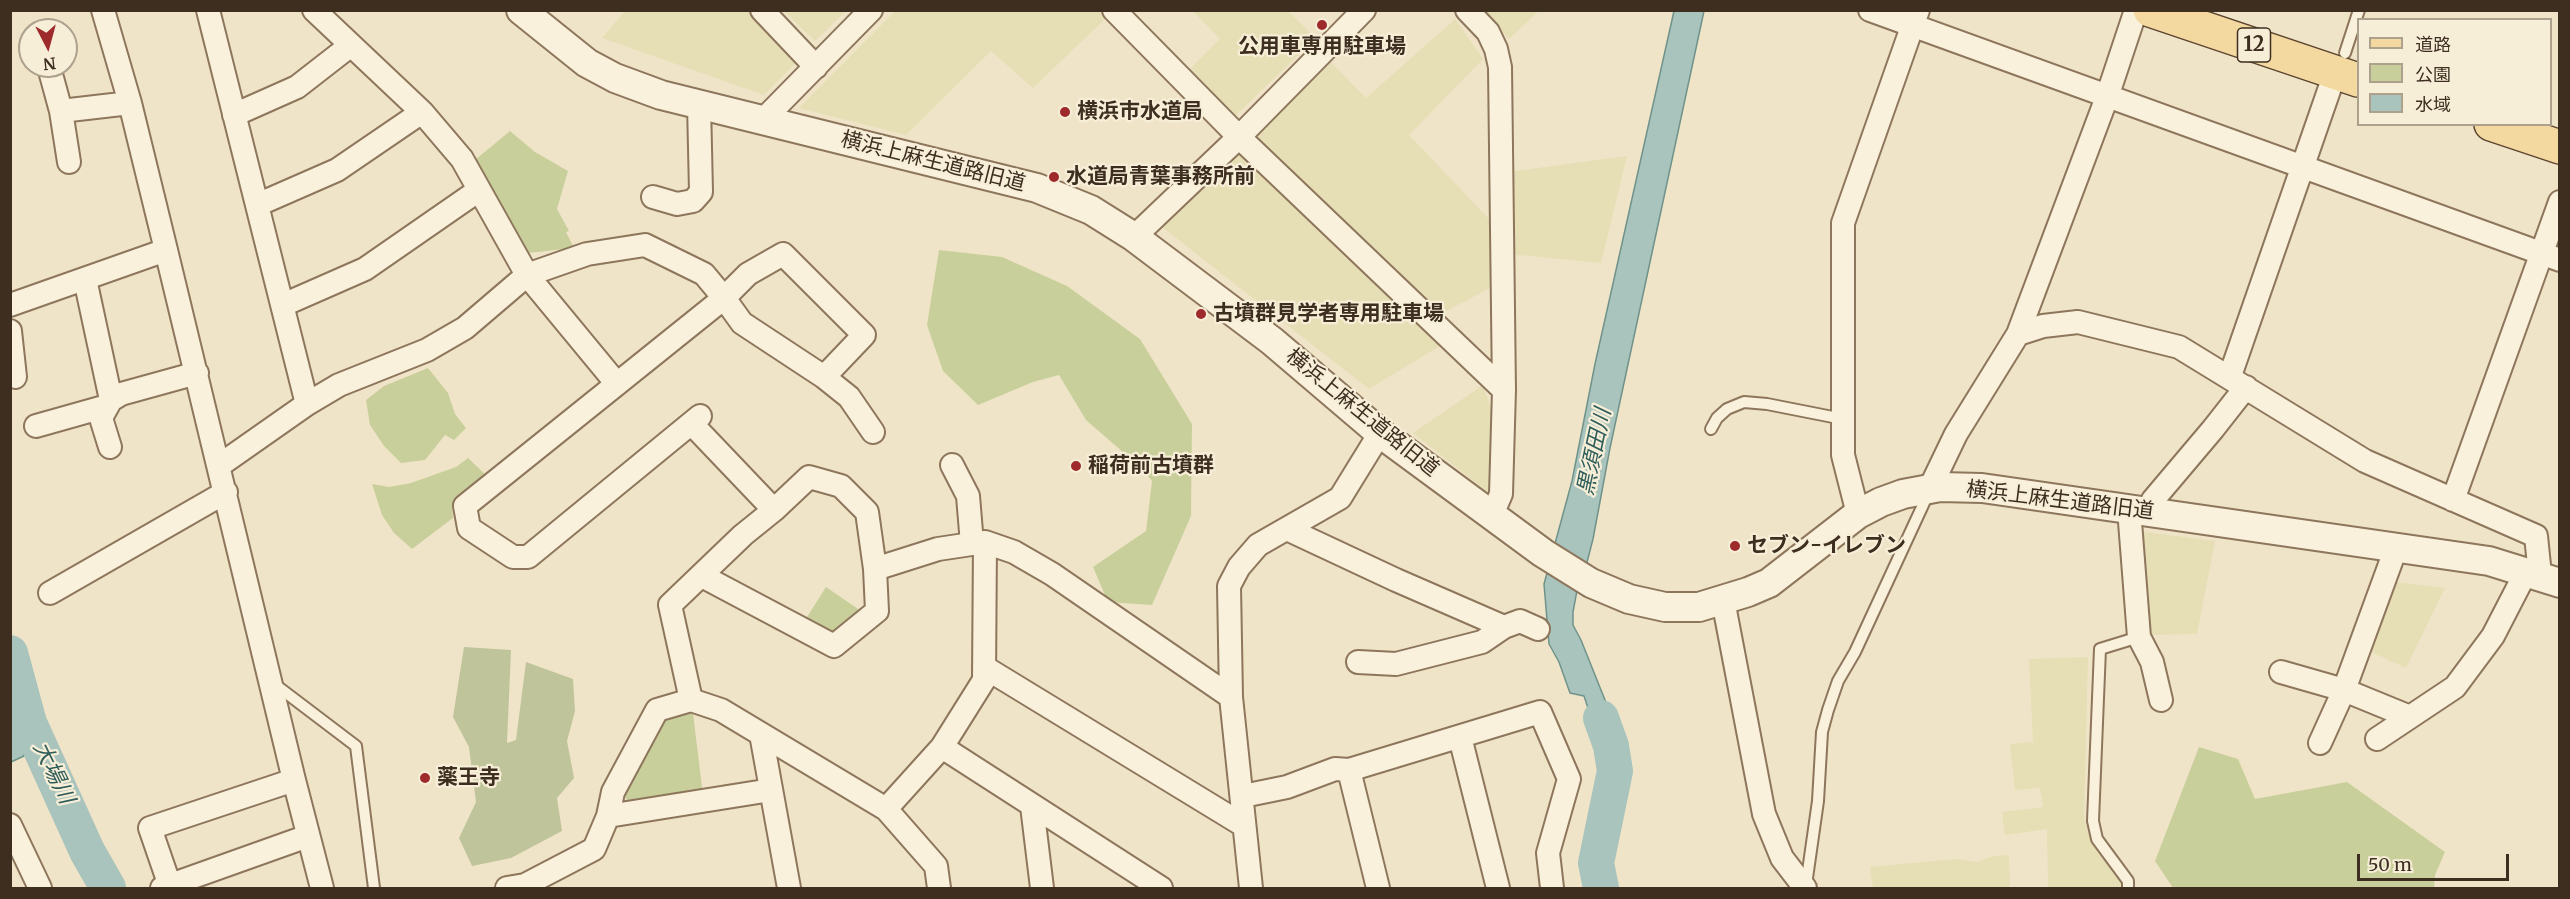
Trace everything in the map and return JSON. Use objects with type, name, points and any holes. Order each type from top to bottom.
[{"type":"main road","name":"12","points":[[2150,10],[2349,66]]},
{"type":"main road","name":"12","points":[[2223,10],[2349,66]]},
{"type":"main road","points":[[2497,126],[2559,147]]},
{"type":"street","points":[[208,10],[307,404]]},
{"type":"street","points":[[314,10],[422,112],[462,159],[527,275],[617,384]]},
{"type":"street","name":"横浜上麻生道路旧道","points":[[521,10],[587,63],[615,78],[661,95],[1037,188],[1091,210],[1134,237],[1272,341],[1380,433],[1544,553],[1592,583],[1629,599],[1665,607],[1699,607],[1723,600],[1769,583],[1858,514],[1881,502],[1930,488],[1982,488],[2489,561],[2542,577]]},
{"type":"street","points":[[762,10],[816,66]]},
{"type":"street","points":[[763,120],[872,10]]},
{"type":"street","points":[[1114,10],[1239,137],[1504,390]]},
{"type":"street","points":[[1134,237],[1239,137],[1364,10]]},
{"type":"street","points":[[1467,10],[1488,32],[1496,49],[1500,67],[1504,390],[1501,494],[1492,515]]},
{"type":"street","points":[[1870,10],[1915,19],[2107,97],[2551,257]]},
{"type":"street","points":[[1930,488],[1956,434],[2018,334],[2107,97],[2136,10]]},
{"type":"street","points":[[108,12],[322,888]]},
{"type":"street","points":[[1858,514],[1843,455],[1843,223],[1915,19]]},
{"type":"street","points":[[234,115],[297,87],[351,45]]},
{"type":"street","points":[[2161,700],[2152,662],[2139,636],[2138,511],[2152,500],[2213,429],[2238,381],[2303,169],[2349,66]]},
{"type":"street","points":[[52,78],[61,111],[69,162]]},
{"type":"street","points":[[61,111],[130,103]]},
{"type":"street","points":[[653,196],[677,204],[693,201],[701,192],[699,104]]},
{"type":"street","points":[[257,205],[337,170],[422,112]]},
{"type":"street","points":[[283,305],[365,269],[479,190]]},
{"type":"street","points":[[2453,500],[2551,257],[2559,202]]},
{"type":"street","points":[[220,465],[307,404],[339,385],[427,350],[465,328],[527,275],[587,254],[645,245],[704,274],[742,323],[824,377],[849,397],[873,432]]},
{"type":"street","points":[[10,304],[166,250]]},
{"type":"street","points":[[774,510],[696,420],[528,557],[513,557],[469,528],[465,506],[724,298],[748,274],[783,254],[864,335],[824,377]]},
{"type":"street","points":[[85,279],[109,403],[101,418],[110,447]]},
{"type":"street","points":[[2018,334],[2043,326],[2078,322],[2180,347],[2365,460],[2536,537],[2542,577],[2493,636],[2455,687],[2378,739]]},
{"type":"street","points":[[10,331],[15,377]]},
{"type":"street","points":[[36,426],[109,403],[121,394],[197,373]]},
{"type":"street","points":[[1251,888],[1231,697],[1229,586],[1239,567],[1258,545],[1340,498],[1380,433]]},
{"type":"street","points":[[886,809],[942,747],[984,680],[978,543],[968,496],[952,465]]},
{"type":"street","points":[[692,700],[670,605],[743,535],[809,477],[840,486],[867,512],[875,569],[877,611],[834,646],[702,576]]},
{"type":"street","points":[[50,593],[226,492]]},
{"type":"street","points":[[1287,529],[1504,627]]},
{"type":"street","points":[[875,569],[938,549],[978,543],[1014,552],[1052,574],[1231,697]]},
{"type":"street","points":[[2320,743],[2343,690],[2396,548]]},
{"type":"street","points":[[1723,600],[1755,779],[1764,814],[1782,858],[1804,887]]},
{"type":"street","points":[[1358,662],[1396,664],[1482,642],[1504,627],[1520,621],[1538,629]]},
{"type":"street","points":[[984,667],[1243,825]]},
{"type":"street","points":[[2281,672],[2343,690],[2410,717]]},
{"type":"street","points":[[507,888],[525,885],[594,849],[608,816],[613,792],[657,710],[692,700],[721,710],[886,809],[936,866],[939,888]]},
{"type":"street","points":[[1243,796],[1287,787],[1335,769],[1349,770],[1540,712],[1569,779],[1548,853],[1552,888]]},
{"type":"street","points":[[761,734],[789,888]]},
{"type":"street","points":[[1460,737],[1498,888]]},
{"type":"street","points":[[942,747],[1152,886]]},
{"type":"street","points":[[1349,770],[1378,888]]},
{"type":"street","points":[[294,780],[150,828],[166,887],[308,836]]},
{"type":"street","points":[[608,816],[771,790]]},
{"type":"street","points":[[1032,806],[1042,888]]},
{"type":"street","points":[[10,825],[40,888]]},
{"type":"lane","points":[[2349,66],[2357,21]]},
{"type":"lane","points":[[1711,429],[1717,418],[1727,409],[1744,402],[1767,404],[1843,419]]},
{"type":"lane","points":[[1804,887],[1818,801],[1822,732],[1828,710],[1838,681],[1886,585],[1930,488]]},
{"type":"lane","points":[[2128,888],[2128,881],[2097,839],[2092,820],[2100,650],[2139,636]]},
{"type":"lane","points":[[270,681],[356,746],[374,888]]},
{"type":"shaded area","points":[[1099,10],[1106,18],[1033,88],[991,51],[906,135],[799,108],[895,11]]},
{"type":"shaded area","points":[[625,11],[754,11],[801,58],[764,95],[602,38]]},
{"type":"shaded area","points":[[784,11],[846,11],[815,41]]},
{"type":"shaded area","points":[[1193,11],[1288,11],[1316,38],[1234,117],[1188,71],[1220,39]]},
{"type":"shaded area","points":[[1482,11],[1539,11],[1509,39]]},
{"type":"shaded area","points":[[1455,19],[1483,59],[1409,135],[1490,220],[1490,288],[1435,317],[1251,135],[1325,56],[1366,98]]},
{"type":"shaded area","points":[[1236,149],[1440,346],[1369,389],[1162,227]]},
{"type":"shaded area","points":[[1627,156],[1601,263],[1509,254],[1508,172]]},
{"type":"shaded area","points":[[1483,385],[1493,414],[1494,487],[1489,493],[1413,433]]},
{"type":"shaded area","points":[[2138,531],[2215,541],[2197,634],[2149,635]]},
{"type":"shaded area","points":[[2395,582],[2445,588],[2406,668],[2369,651]]},
{"type":"shaded area","points":[[2088,657],[2084,818],[2091,842],[2121,882],[2122,888],[2048,888],[2047,829],[2005,835],[2002,812],[2043,807],[2040,788],[2015,790],[2010,744],[2033,742],[2029,659]]},
{"type":"shaded area","points":[[2009,855],[2010,888],[1873,888],[1870,867],[1955,859],[1977,862],[1993,856]]},
{"type":"green space","points":[[510,131],[535,152],[568,171],[557,209],[569,231],[566,232],[574,248],[528,253],[475,160]]},
{"type":"green space","points":[[939,250],[1002,257],[1067,286],[1140,339],[1192,424],[1191,516],[1152,605],[1108,602],[1093,567],[1146,531],[1152,481],[1139,466],[1086,420],[1059,375],[1033,382],[978,405],[943,371],[927,325]]},
{"type":"green space","points":[[428,368],[448,393],[455,414],[466,428],[454,440],[445,435],[425,460],[401,463],[384,446],[370,425],[366,400],[384,386]]},
{"type":"green space","points":[[468,458],[488,477],[452,506],[453,518],[412,549],[394,533],[382,515],[372,484],[389,487],[411,483],[456,467]]},
{"type":"green space","points":[[826,587],[864,613],[833,637],[804,622]]},
{"type":"green space","points":[[464,647],[511,650],[507,743],[516,740],[526,662],[573,679],[575,711],[567,741],[574,778],[557,798],[562,831],[511,858],[472,866],[459,838],[476,802],[469,747],[453,717]]},
{"type":"green space","points":[[693,713],[703,795],[629,806],[624,793],[660,724],[668,718]]},
{"type":"green space","points":[[2199,747],[2238,759],[2255,799],[2347,782],[2445,852],[2435,875],[2434,888],[2173,888],[2155,861]]},
{"type":"water","points":[[1674,11],[1704,11],[1610,448],[1593,539],[1585,570],[1578,585],[1573,612],[1573,625],[1613,720],[1623,762],[1607,766],[1584,696],[1570,693],[1559,662],[1549,644],[1544,584],[1572,481],[1595,364]]},
{"type":"water","points":[[10,688],[23,731],[24,756],[11,762]]},
{"type":"waterway","name":"大場川","points":[[10,653],[29,723],[87,851],[108,888]]},
{"type":"waterway","name":"黒須田川","points":[[1601,718],[1611,746],[1615,771],[1596,863],[1601,888]]},
{"type":"place","name":"公用車専用駐車場","points":[[1322,25]]},
{"type":"place","name":"横浜市水道局","points":[[1065,112]]},
{"type":"place","name":"水道局青葉事務所前","points":[[1054,177]]},
{"type":"place","name":"古墳群見学者専用駐車場","points":[[1201,314]]},
{"type":"place","name":"稲荷前古墳群","points":[[1076,466]]},
{"type":"place","name":"セブン-イレブン","points":[[1735,546]]},
{"type":"place","name":"薬王寺","points":[[425,778]]}]
